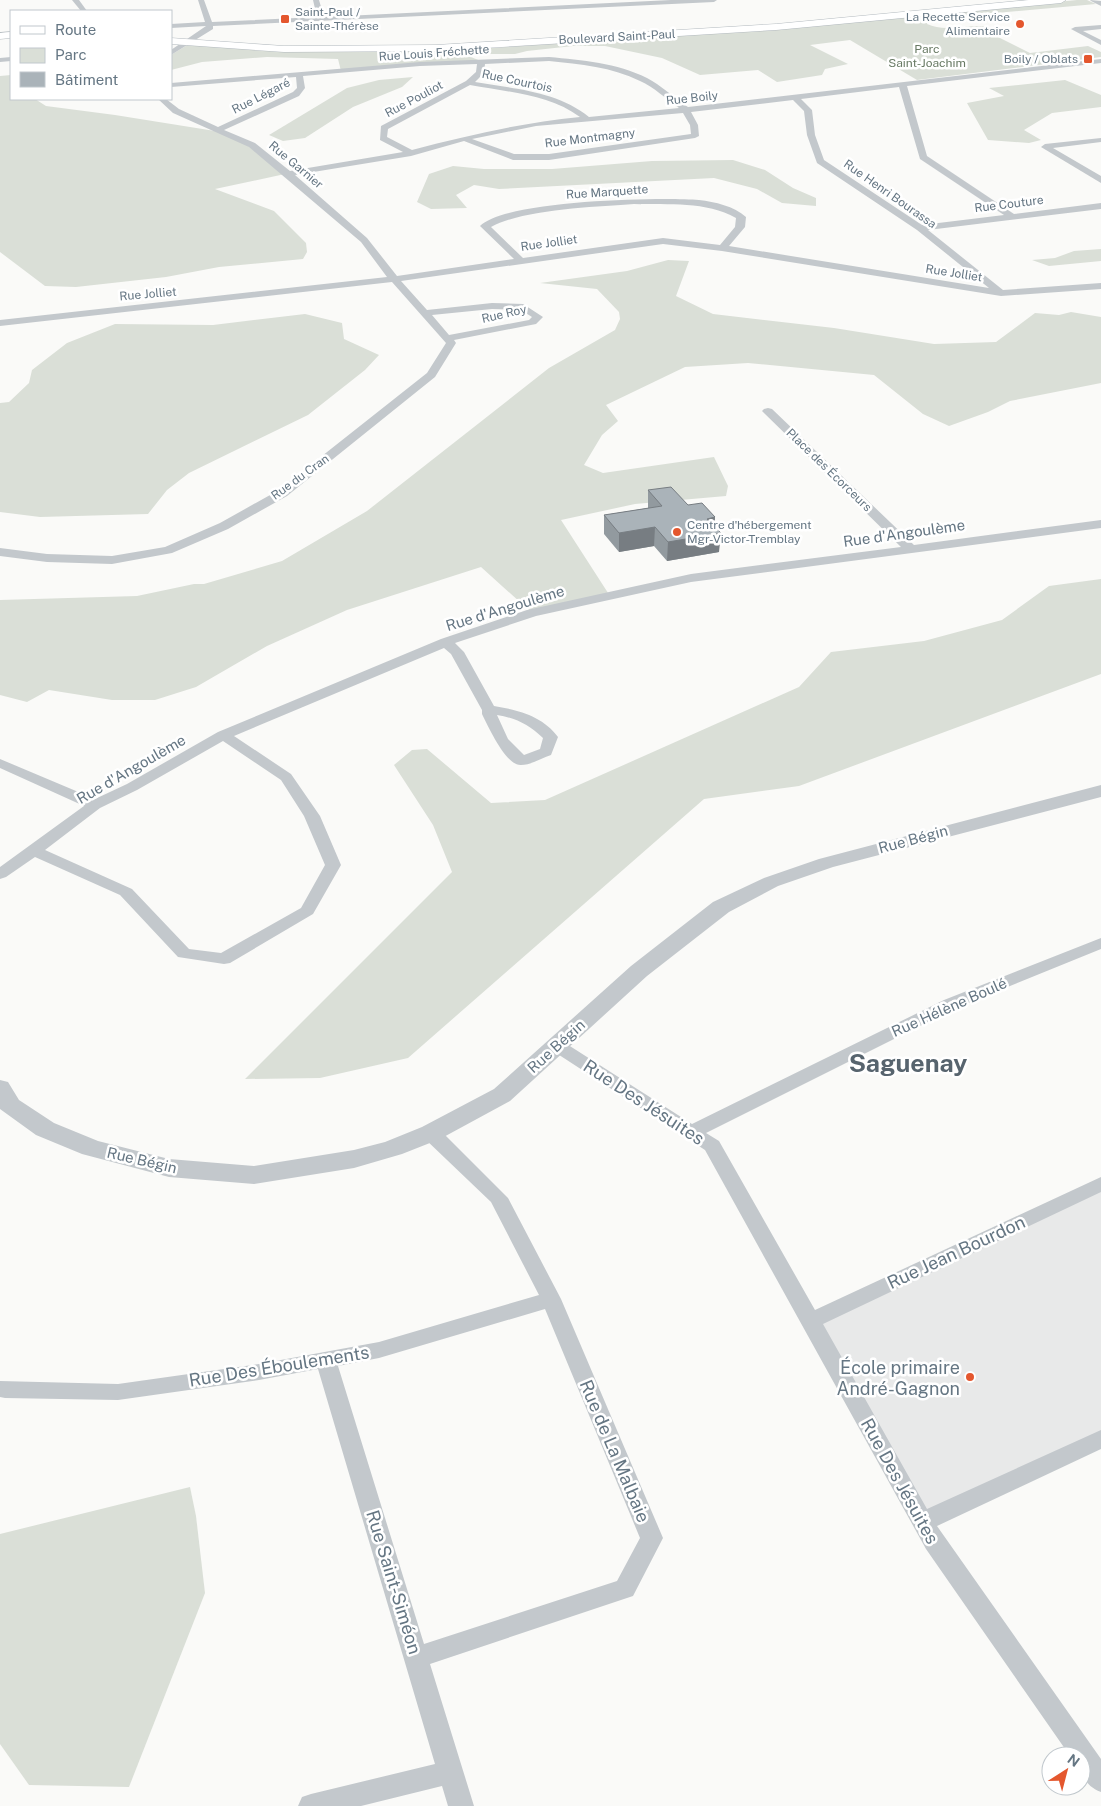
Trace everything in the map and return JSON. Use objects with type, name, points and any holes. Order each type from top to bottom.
[{"type":"main road","name":"Boulevard Saint-Paul","points":[[172,41],[319,45],[437,43],[729,26],[1011,0]]},
{"type":"main road","name":"Boulevard Saint-Paul","points":[[172,35],[190,41],[294,49],[436,48],[776,27],[1061,0]]},
{"type":"street","points":[[172,52],[210,27],[201,0]]},
{"type":"street","points":[[322,18],[316,0],[326,0]]},
{"type":"street","points":[[553,0],[566,7]]},
{"type":"street","points":[[172,26],[714,0]]},
{"type":"street","points":[[1101,26],[1075,29],[1101,43]]},
{"type":"street","name":"Rue Louis Fréchette","points":[[172,85],[481,61],[549,59],[589,63],[623,71],[645,80],[686,110]]},
{"type":"street","points":[[469,83],[480,73],[481,61]]},
{"type":"street","name":"Rue Boily","points":[[288,174],[411,152],[463,138],[536,124],[686,110],[1101,61]]},
{"type":"street","name":"Rue Légaré","points":[[219,129],[296,94],[301,88],[299,74]]},
{"type":"street","name":"Rue Courtois","points":[[469,83],[538,95],[570,106],[586,118]]},
{"type":"street","name":"Rue Pouliot","points":[[411,152],[383,138],[384,128],[469,83]]},
{"type":"street","points":[[902,84],[923,157],[1011,216]]},
{"type":"street","name":"Rue Henri Bourassa","points":[[795,97],[808,110],[811,135],[820,162],[920,228],[1001,293]]},
{"type":"street","name":"Rue Garnier","points":[[163,100],[176,111],[252,144],[364,240],[394,279]]},
{"type":"street","name":"Rue Montmagny","points":[[463,138],[513,157],[549,157],[695,136],[694,125],[686,110]]},
{"type":"street","points":[[1101,140],[1046,147],[1101,180]]},
{"type":"street","name":"Rue Marquette","points":[[520,260],[486,226],[500,218],[564,207],[634,201],[701,203],[725,208],[741,217],[740,227],[722,248]]},
{"type":"street","name":"Rue Couture","points":[[920,228],[1101,206]]},
{"type":"street","name":"Rue Jolliet","points":[[0,323],[394,279],[663,241],[722,248],[1001,293],[1101,286]]},
{"type":"street","points":[[394,279],[448,338]]},
{"type":"street","name":"Rue Roy","points":[[425,312],[492,306],[523,307],[538,317],[532,322],[448,338]]},
{"type":"street","name":"Rue du Cran","points":[[0,552],[47,558],[112,560],[168,550],[224,526],[283,492],[431,375],[452,343],[448,338]]},
{"type":"street","name":"Place des Écorceurs","points":[[768,411],[912,550]]},
{"type":"street","name":"Rue d'Angoulème","points":[[0,874],[95,805],[132,787],[223,735],[446,642],[532,613],[691,578],[912,550],[1020,533],[1101,524]]},
{"type":"street","points":[[446,642],[457,652],[488,710]]},
{"type":"street","points":[[34,851],[126,892],[184,953],[224,959],[307,911],[333,865],[312,816],[286,778],[223,735]]},
{"type":"street","points":[[0,763],[95,805]]},
{"type":"street","name":"Rue Bégin","points":[[3,1102],[45,1129],[92,1148],[169,1168],[254,1175],[354,1160],[393,1148],[431,1133],[502,1095],[639,971],[721,907],[771,882],[844,858],[1101,791]]},
{"type":"street","name":"Rue Hélène Boulé","points":[[692,1132],[950,1004],[1101,943]]},
{"type":"street","name":"Rue Des Jésuites","points":[[556,1045],[712,1146],[934,1542],[1101,1780]]},
{"type":"street","name":"Rue de La Malbaie","points":[[417,1657],[625,1589],[652,1538],[551,1300],[498,1198],[431,1133]]},
{"type":"street","name":"Rue Jean Bourdon","points":[[811,1321],[1101,1184]]},
{"type":"street","name":"Rue Des Éboulements","points":[[0,1388],[4,1390],[118,1392],[259,1372],[379,1350],[551,1300]]},
{"type":"street","name":"Rue Saint-Siméon","points":[[326,1359],[461,1806]]},
{"type":"street","points":[[922,1522],[1101,1440]]},
{"type":"street","points":[[312,1806],[450,1772]]},
{"type":"shaded area","name":"École primaire André-Gagnon","points":[[1101,1182],[1101,1441],[934,1522],[810,1320]]},
{"type":"green space","name":"Parc Saint-Joachim","points":[[1087,0],[1096,4],[929,19],[927,24],[940,28],[985,26],[980,28],[1030,53],[1088,46],[1101,52],[1101,57],[917,80],[850,40],[810,45],[848,64],[825,69],[822,75],[777,82],[758,70],[700,75],[662,58],[605,46],[573,46],[515,54],[463,54],[481,61],[341,71],[338,59],[267,57],[202,62],[172,70],[172,54],[189,44],[461,50],[806,27]]},
{"type":"green space","points":[[10,75],[10,100],[37,100],[46,106],[215,131],[247,145],[285,174],[215,189],[274,211],[306,243],[307,252],[303,259],[219,267],[166,277],[76,287],[45,286],[0,252],[0,76]]},
{"type":"green space","points":[[413,77],[402,87],[353,107],[305,138],[283,141],[269,135],[347,88],[379,80]]},
{"type":"green space","points":[[1065,80],[1101,95],[1101,107],[1052,113],[1024,130],[1041,140],[1029,143],[988,140],[967,103],[1004,96],[989,88]]},
{"type":"green space","points":[[733,160],[765,170],[793,188],[816,198],[816,206],[782,203],[757,189],[714,178],[499,189],[474,185],[456,195],[467,208],[431,209],[417,202],[429,174],[453,166],[484,169],[552,169],[652,161]]},
{"type":"green space","points":[[1101,249],[1101,261],[1049,266],[1032,260],[1055,258],[1074,251]]},
{"type":"green space","points":[[668,260],[689,261],[676,296],[713,314],[834,328],[934,344],[996,342],[1035,313],[1059,315],[1071,312],[1101,317],[1101,383],[1010,401],[988,412],[949,426],[923,414],[874,375],[748,363],[685,367],[606,405],[618,421],[602,435],[584,465],[603,473],[714,457],[728,486],[726,496],[635,504],[561,520],[610,596],[532,613],[481,567],[347,610],[267,646],[196,687],[155,700],[112,700],[49,690],[27,702],[0,695],[0,600],[137,596],[194,584],[204,584],[282,561],[367,511],[549,368],[615,330],[620,319],[619,312],[597,289],[540,283],[627,271]]},
{"type":"green space","points":[[305,314],[342,323],[344,339],[379,355],[365,370],[308,415],[189,473],[167,490],[148,514],[40,517],[0,512],[0,403],[9,402],[29,383],[32,370],[67,343],[115,324],[213,325]]},
{"type":"green space","points":[[1101,579],[1101,674],[799,786],[704,799],[408,1058],[320,1078],[245,1079],[452,872],[433,825],[394,765],[412,750],[427,749],[491,803],[545,800],[799,687],[831,652],[924,641],[1002,620],[1049,586]]},
{"type":"green space","points":[[190,1487],[196,1516],[205,1593],[129,1787],[29,1785],[0,1744],[0,1534]]},
{"type":"building","points":[[671,487],[688,505],[702,503],[715,517],[707,519],[721,533],[668,542],[655,527],[619,533],[604,515],[662,506],[648,490]]},
{"type":"place","name":"Saint-Paul / Sainte-Thérèse","points":[[285,19]]},
{"type":"place","name":"La Recette Service Alimentaire","points":[[1020,24]]},
{"type":"place","name":"Boily / Oblats","points":[[1088,59]]},
{"type":"place","name":"Centre d'hébergement Mgr-Victor-Tremblay","points":[[677,532]]},
{"type":"place","name":"École primaire André-Gagnon","points":[[970,1377]]},
{"type":"district","name":"Saguenay","points":[[908,1063]]}]
